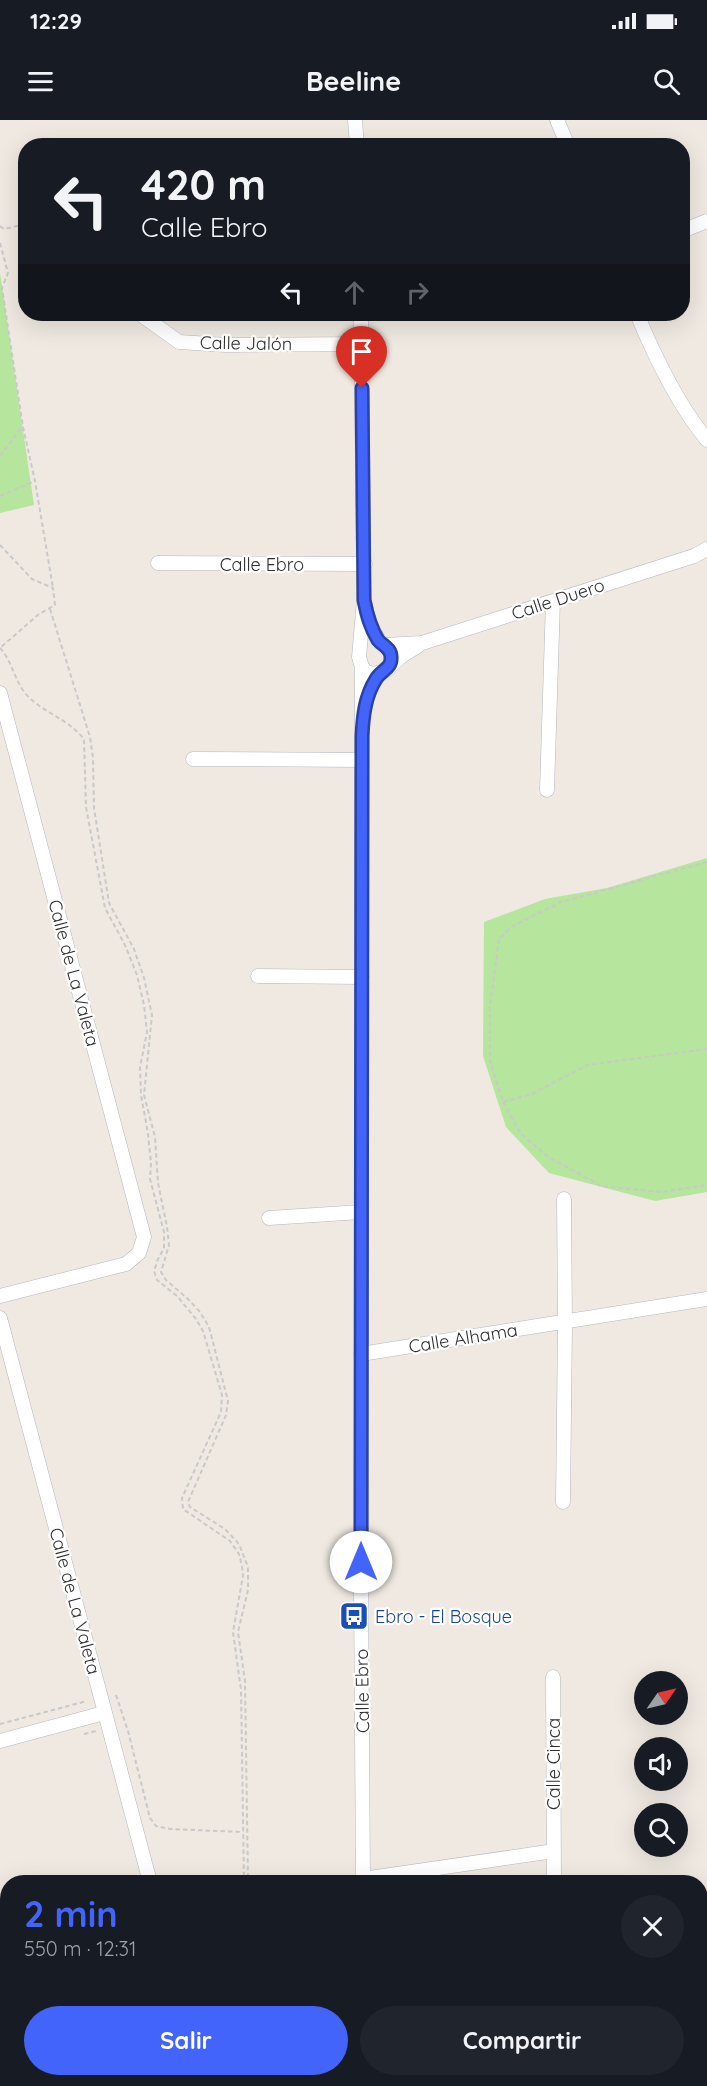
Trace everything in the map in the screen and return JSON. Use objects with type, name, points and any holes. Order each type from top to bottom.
[{"type":"street","points":[[354,120],[356,138]]},
{"type":"street","points":[[557,120],[565,138]]},
{"type":"street","points":[[690,228],[707,221]]},
{"type":"street","name":"Calle Jalón","points":[[150,321],[179,342],[226,345],[361,344]]},
{"type":"street","points":[[361,321],[365,564],[360,662],[362,667],[372,674],[384,670],[392,659],[390,651],[382,644],[369,623],[364,600]]},
{"type":"street","points":[[640,321],[669,382],[707,440]]},
{"type":"street","name":"Calle Duero","points":[[384,670],[422,643],[700,555],[707,549]]},
{"type":"street","name":"Calle Ebro","points":[[158,563],[365,564]]},
{"type":"street","points":[[547,790],[553,601]]},
{"type":"street","name":"Calle Duero","points":[[382,644],[422,643]]},
{"type":"street","points":[[360,652],[368,644],[382,644]]},
{"type":"street","name":"Calle Ebro","points":[[362,667],[363,1875]]},
{"type":"street","name":"Calle Ebro","points":[[363,713],[370,688],[384,670]]},
{"type":"street","name":"Calle de La Valeta","points":[[0,693],[144,1237],[139,1253],[126,1264],[0,1296]]},
{"type":"street","points":[[193,759],[362,760]]},
{"type":"street","points":[[258,976],[362,977]]},
{"type":"street","points":[[563,1502],[566,1323],[564,1199]]},
{"type":"street","points":[[268,1218],[362,1212]]},
{"type":"street","name":"Calle Alhama","points":[[362,1354],[707,1299]]},
{"type":"street","name":"Calle de La Valeta","points":[[0,1318],[148,1875]]},
{"type":"street","name":"Calle Cinca","points":[[553,1677],[554,1875]]},
{"type":"street","points":[[0,1741],[104,1713]]},
{"type":"street","points":[[401,1875],[554,1851]]},
{"type":"path","points":[[0,226],[4,229],[18,226]]},
{"type":"path","points":[[0,243],[8,273],[2,288],[23,427],[56,602],[0,648],[25,692],[38,705],[65,720],[84,739],[86,807],[105,908],[125,945],[137,975],[144,1005],[147,1032],[140,1067],[141,1095],[148,1134],[150,1179],[164,1232],[164,1248],[154,1271],[157,1280],[177,1296],[203,1331],[222,1395],[221,1412],[182,1498],[183,1509],[231,1541],[239,1554],[242,1566],[243,1576],[233,1632],[241,1690],[244,1875]]},
{"type":"path","points":[[0,456],[23,427]]},
{"type":"path","points":[[0,496],[35,481]]},
{"type":"path","points":[[0,545],[32,579],[52,588]]},
{"type":"path","points":[[50,609],[90,737],[93,758],[93,808],[109,903],[134,949],[144,978],[152,1014],[144,1095],[154,1137],[158,1183],[169,1245],[161,1272],[166,1280],[194,1306],[208,1327],[228,1401],[226,1415],[188,1502],[190,1507],[225,1529],[239,1544],[248,1567],[248,1590],[238,1632],[246,1680],[248,1875]]},
{"type":"path","points":[[707,862],[561,902],[511,927],[499,939],[490,1006],[490,1061],[503,1102],[521,1134],[547,1156],[601,1186],[661,1192],[707,1185]]},
{"type":"path","points":[[503,1102],[532,1094],[587,1065],[707,1049]]},
{"type":"path","points":[[126,1726],[150,1818],[156,1826],[170,1829],[243,1832]]},
{"type":"green space","points":[[0,273],[34,505],[0,513]]},
{"type":"green space","points":[[707,858],[707,1192],[655,1201],[549,1173],[506,1127],[483,1056],[484,922],[545,899],[607,888]]},
{"type":"place","name":"Ebro - El Bosque","points":[[354,1616]]},
{"type":"route","points":[[361,1562],[362,736],[363,713],[370,688],[379,674],[389,667],[392,659],[390,651],[380,642],[369,623],[364,600],[362,388]]}]
